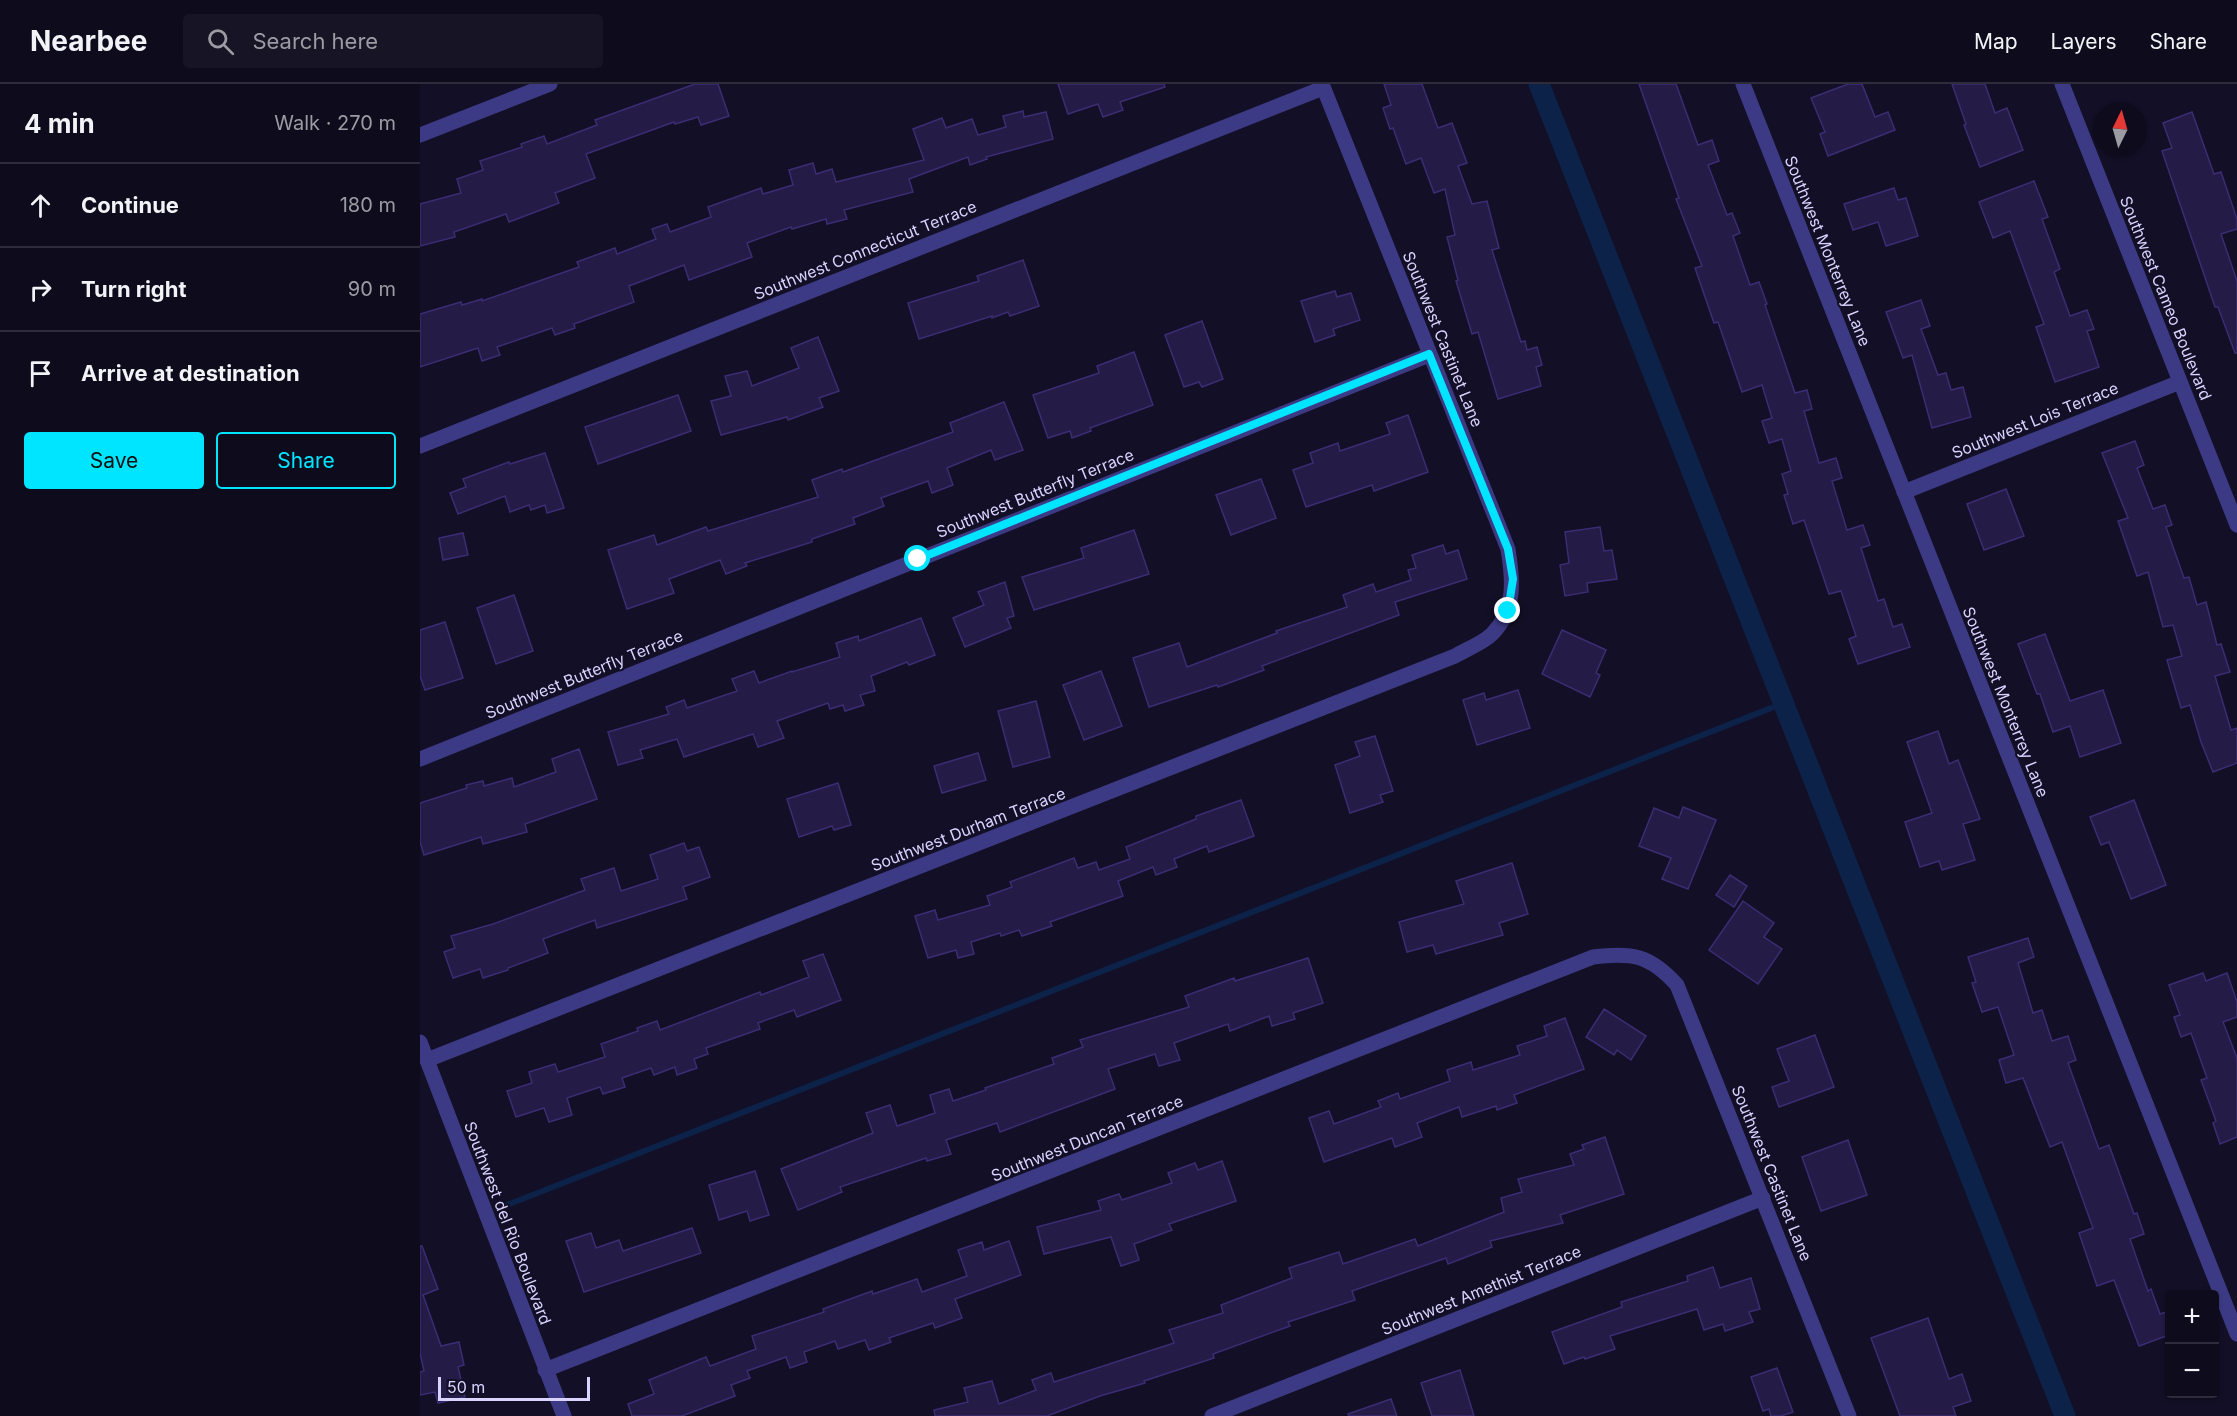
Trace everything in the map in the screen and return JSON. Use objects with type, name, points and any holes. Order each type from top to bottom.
[{"type":"street","points":[[420,135],[550,84]]},
{"type":"street","name":"Southwest Monterrey Lane","points":[[1743,84],[2237,1334]]},
{"type":"street","name":"Southwest Cameo Boulevard","points":[[2062,84],[2237,525]]},
{"type":"street","name":"Southwest Castinet Lane","points":[[1322,86],[1508,549],[1513,579],[1508,611]]},
{"type":"street","name":"Southwest Connecticut Terrace","points":[[420,446],[1322,86]]},
{"type":"street","name":"Southwest Butterfly Terrace","points":[[420,759],[1429,354]]},
{"type":"street","name":"Southwest Lois Terrace","points":[[1904,492],[2180,382]]},
{"type":"street","name":"Southwest Durham Terrace","points":[[427,1060],[1455,656],[1492,634],[1508,611]]},
{"type":"street","name":"Southwest Duncan Terrace","points":[[545,1371],[1593,957],[1619,954],[1643,958]]},
{"type":"street","name":"Southwest Castinet Lane","points":[[1643,958],[1662,968],[1677,985],[1849,1416]]},
{"type":"street","name":"Southwest del Rio Boulevard","points":[[420,1042],[564,1416]]},
{"type":"street","name":"Southwest Amethist Terrace","points":[[1212,1416],[1763,1198]]},
{"type":"building","points":[[695,84],[718,84],[729,116],[701,125],[698,117],[675,124],[674,122],[586,154],[595,178],[555,193],[559,203],[509,222],[506,214],[454,232],[455,237],[420,246],[420,204],[461,193],[457,179],[483,170],[480,161],[522,147],[521,144],[544,136],[547,144],[597,125],[595,120]]},
{"type":"building","points":[[1058,84],[1164,84],[1165,87],[1120,102],[1123,110],[1103,117],[1098,104],[1068,114]]},
{"type":"building","points":[[1384,84],[1422,84],[1438,128],[1452,123],[1467,163],[1458,166],[1472,204],[1487,201],[1499,248],[1492,250],[1521,342],[1525,341],[1527,350],[1537,347],[1542,365],[1536,367],[1541,386],[1498,399],[1478,332],[1472,334],[1456,281],[1458,280],[1447,237],[1455,235],[1445,189],[1434,193],[1421,158],[1406,164],[1383,108],[1391,105]]},
{"type":"building","points":[[1639,84],[1676,84],[1698,145],[1712,140],[1719,161],[1708,165],[1727,215],[1732,213],[1740,233],[1733,236],[1750,285],[1759,282],[1795,393],[1807,390],[1812,409],[1804,411],[1819,463],[1836,458],[1842,478],[1832,481],[1847,530],[1863,525],[1870,545],[1861,548],[1878,601],[1884,599],[1893,627],[1902,624],[1910,647],[1858,664],[1849,639],[1856,636],[1841,591],[1829,594],[1804,520],[1793,524],[1784,495],[1788,494],[1782,474],[1791,471],[1782,439],[1769,443],[1762,421],[1772,418],[1762,385],[1742,392],[1718,322],[1714,323],[1695,268],[1702,266],[1676,199],[1679,198]]},
{"type":"building","points":[[1848,84],[1862,84],[1875,117],[1888,112],[1895,130],[1828,156],[1820,134],[1825,132],[1811,98]]},
{"type":"building","points":[[1952,84],[1985,84],[1995,113],[2007,108],[2023,150],[1980,167]]},
{"type":"building","points":[[1023,111],[1024,117],[1046,112],[1053,139],[986,157],[987,159],[970,165],[968,157],[909,179],[913,192],[844,210],[847,219],[827,224],[826,219],[792,229],[791,227],[747,243],[752,257],[689,280],[684,265],[629,286],[634,302],[574,324],[575,328],[555,335],[552,328],[497,347],[500,355],[482,361],[478,348],[420,367],[420,314],[461,302],[462,305],[482,299],[482,301],[579,267],[577,262],[615,248],[617,254],[656,239],[652,229],[667,224],[670,232],[711,217],[708,207],[761,188],[763,194],[793,185],[789,170],[813,163],[816,174],[832,169],[836,182],[924,160],[913,129],[942,118],[946,128],[972,119],[978,135],[1006,127],[1003,116]]},
{"type":"building","points":[[2192,112],[2214,174],[2221,172],[2237,219],[2237,229],[2221,234],[2237,281],[2237,353],[2235,353],[2218,307],[2215,307],[2162,151],[2172,148],[2163,123]]},
{"type":"building","points":[[2034,181],[2048,217],[2042,219],[2060,269],[2054,272],[2070,316],[2087,310],[2094,329],[2087,331],[2099,367],[2055,382],[2036,327],[2044,324],[2010,231],[1993,238],[1979,202]]},
{"type":"building","points":[[1894,188],[1898,200],[1906,198],[1918,236],[1886,246],[1878,222],[1853,230],[1844,204]]},
{"type":"building","points":[[1023,260],[1039,306],[1010,316],[1008,312],[992,318],[992,316],[919,339],[908,303],[979,281],[977,276]]},
{"type":"building","points":[[1335,291],[1337,297],[1351,293],[1360,320],[1333,329],[1335,335],[1315,342],[1301,301]]},
{"type":"building","points":[[1921,300],[1930,326],[1921,329],[1938,375],[1946,373],[1951,390],[1963,387],[1971,417],[1932,428],[1912,355],[1903,358],[1886,312]]},
{"type":"building","points":[[1202,321],[1223,379],[1202,387],[1199,382],[1184,387],[1165,335]]},
{"type":"building","points":[[818,337],[839,391],[819,398],[823,407],[788,420],[787,417],[721,435],[711,401],[731,396],[725,376],[747,371],[752,386],[799,368],[791,348]]},
{"type":"building","points":[[1134,352],[1153,405],[1090,428],[1091,431],[1072,438],[1070,431],[1048,438],[1033,395],[1099,373],[1097,366]]},
{"type":"building","points":[[678,395],[691,431],[598,464],[585,427]]},
{"type":"building","points":[[1004,402],[1023,450],[995,460],[991,450],[947,468],[953,485],[932,493],[928,481],[881,498],[884,506],[853,518],[855,524],[812,539],[812,542],[745,563],[747,566],[726,574],[720,560],[669,579],[674,593],[627,609],[608,550],[654,535],[657,545],[706,527],[708,531],[818,497],[812,480],[842,469],[843,472],[953,432],[950,423]]},
{"type":"building","points":[[1408,415],[1428,472],[1374,491],[1372,485],[1306,507],[1293,470],[1313,463],[1310,453],[1338,443],[1340,451],[1390,434],[1386,423]]},
{"type":"building","points":[[2135,441],[2144,465],[2137,468],[2153,509],[2165,505],[2172,525],[2166,527],[2184,578],[2189,577],[2197,605],[2206,602],[2217,645],[2221,644],[2230,672],[2215,676],[2231,730],[2237,728],[2237,763],[2213,772],[2190,705],[2181,708],[2167,660],[2182,656],[2173,625],[2163,627],[2148,572],[2137,576],[2118,521],[2128,518],[2102,453]]},
{"type":"building","points":[[545,453],[564,508],[547,513],[545,505],[531,510],[529,505],[510,512],[505,496],[458,514],[450,493],[466,487],[463,479],[509,462],[510,464]]},
{"type":"building","points":[[1261,479],[1276,518],[1231,535],[1216,495]]},
{"type":"building","points":[[2006,489],[2024,536],[1984,550],[1967,504]]},
{"type":"building","points":[[1600,527],[1604,551],[1612,550],[1617,579],[1587,583],[1588,592],[1565,596],[1560,565],[1569,563],[1565,532]]},
{"type":"building","points":[[1134,530],[1149,574],[1034,610],[1022,577],[1084,558],[1081,548]]},
{"type":"building","points":[[463,533],[468,555],[443,560],[439,538]]},
{"type":"building","points":[[1443,545],[1446,554],[1458,550],[1467,579],[1395,602],[1399,615],[1262,666],[1264,670],[1218,687],[1217,685],[1149,707],[1133,658],[1179,643],[1187,667],[1277,633],[1276,631],[1347,607],[1343,595],[1373,584],[1376,592],[1411,580],[1408,570],[1416,568],[1412,555]]},
{"type":"building","points":[[1005,582],[1014,616],[1007,618],[1011,628],[965,647],[953,618],[984,605],[978,592]]},
{"type":"building","points":[[514,595],[533,651],[496,664],[477,608]]},
{"type":"building","points":[[921,618],[935,655],[909,665],[907,662],[871,676],[875,691],[860,695],[864,705],[845,711],[843,705],[830,709],[828,703],[777,721],[784,738],[758,747],[753,734],[684,757],[677,739],[640,750],[643,758],[618,765],[608,732],[669,714],[666,707],[684,700],[687,708],[737,691],[732,679],[754,671],[759,683],[840,657],[836,643],[858,636],[859,641]]},
{"type":"building","points":[[445,622],[463,678],[425,690],[420,676],[420,630]]},
{"type":"building","points":[[1562,630],[1606,650],[1596,673],[1600,675],[1590,697],[1542,674]]},
{"type":"building","points":[[2045,634],[2070,701],[2103,690],[2121,743],[2080,757],[2070,726],[2053,732],[2040,694],[2037,694],[2018,644]]},
{"type":"building","points":[[1101,671],[1122,726],[1084,740],[1063,685]]},
{"type":"building","points":[[1518,690],[1530,728],[1477,745],[1463,700],[1484,693],[1486,700]]},
{"type":"building","points":[[1036,701],[1050,757],[1013,767],[998,711]]},
{"type":"building","points":[[1938,731],[1949,764],[1958,760],[1980,819],[1963,824],[1975,860],[1942,870],[1939,861],[1920,867],[1905,822],[1932,813],[1907,742]]},
{"type":"building","points":[[1375,736],[1393,791],[1380,795],[1383,802],[1350,813],[1335,765],[1360,756],[1355,742]]},
{"type":"building","points":[[579,749],[597,799],[525,824],[527,832],[483,844],[481,837],[424,855],[420,842],[420,803],[467,788],[466,785],[483,781],[484,786],[512,778],[514,787],[556,772],[552,759]]},
{"type":"building","points":[[978,753],[986,780],[942,793],[934,766]]},
{"type":"building","points":[[838,783],[851,825],[834,830],[832,826],[799,837],[787,799]]},
{"type":"building","points":[[1241,800],[1254,836],[1209,852],[1207,846],[1174,859],[1177,867],[1156,875],[1153,867],[1118,881],[1123,896],[1050,922],[1052,926],[1022,936],[1019,930],[971,942],[974,954],[958,958],[956,950],[928,958],[915,916],[935,910],[938,920],[990,905],[987,896],[1012,887],[1010,882],[1074,858],[1078,868],[1096,862],[1099,870],[1130,859],[1126,847],[1196,819],[1196,816]]},
{"type":"building","points":[[2134,800],[2166,885],[2131,899],[2109,842],[2101,845],[2090,817]]},
{"type":"building","points":[[1683,807],[1716,820],[1688,889],[1662,879],[1671,858],[1639,846],[1654,808],[1679,818]]},
{"type":"building","points":[[684,843],[687,851],[699,847],[710,877],[683,887],[687,899],[597,928],[595,920],[543,939],[548,953],[508,968],[508,970],[483,978],[480,969],[453,978],[444,952],[455,948],[451,936],[493,924],[585,890],[581,879],[614,868],[621,891],[658,879],[650,855]]},
{"type":"building","points":[[1512,863],[1528,914],[1499,923],[1503,935],[1436,954],[1433,945],[1407,952],[1399,922],[1464,904],[1456,881]]},
{"type":"building","points":[[1730,875],[1747,886],[1734,907],[1716,895]]},
{"type":"building","points":[[1743,901],[1774,923],[1764,937],[1782,949],[1758,984],[1709,950]]},
{"type":"building","points":[[2028,938],[2034,957],[2018,963],[2033,1013],[2042,1010],[2052,1041],[2068,1036],[2076,1060],[2068,1063],[2099,1149],[2109,1145],[2134,1214],[2137,1213],[2144,1234],[2130,1239],[2148,1291],[2151,1289],[2160,1314],[2165,1312],[2165,1336],[2139,1346],[2114,1280],[2097,1286],[2079,1233],[2093,1228],[2062,1142],[2050,1147],[2023,1078],[2006,1083],[1999,1060],[2014,1055],[1998,1007],[1982,1012],[1972,983],[1976,982],[1968,957]]},
{"type":"building","points":[[823,954],[841,1000],[797,1017],[794,1010],[758,1023],[760,1029],[706,1048],[708,1054],[694,1059],[697,1068],[677,1075],[675,1067],[654,1075],[651,1068],[622,1078],[625,1087],[603,1094],[600,1087],[567,1098],[572,1115],[549,1122],[544,1108],[516,1117],[507,1091],[532,1083],[529,1072],[555,1064],[558,1072],[605,1057],[601,1044],[638,1031],[637,1028],[657,1021],[660,1030],[760,992],[761,995],[809,977],[803,961]]},
{"type":"building","points":[[1308,958],[1323,1003],[1293,1013],[1295,1019],[1272,1026],[1269,1016],[1230,1031],[1228,1024],[1174,1043],[1180,1060],[1159,1066],[1155,1054],[1108,1069],[1115,1089],[1000,1132],[997,1123],[946,1140],[951,1154],[927,1161],[926,1158],[840,1187],[842,1192],[798,1210],[781,1169],[873,1133],[866,1113],[890,1105],[897,1126],[935,1113],[930,1095],[949,1089],[953,1101],[986,1090],[985,1088],[1054,1064],[1052,1058],[1083,1047],[1080,1040],[1189,1007],[1185,996],[1234,978],[1235,981]]},
{"type":"building","points":[[2203,973],[2206,981],[2227,973],[2237,1002],[2237,1017],[2223,1022],[2237,1058],[2237,1137],[2220,1144],[2213,1123],[2216,1121],[2201,1080],[2207,1078],[2191,1033],[2181,1037],[2174,1017],[2180,1015],[2169,985]]},
{"type":"building","points":[[1604,1009],[1646,1036],[1631,1060],[1617,1050],[1614,1055],[1586,1037]]},
{"type":"building","points":[[1565,1018],[1584,1069],[1514,1095],[1517,1103],[1497,1110],[1496,1106],[1462,1117],[1459,1107],[1417,1123],[1422,1137],[1395,1147],[1392,1138],[1324,1162],[1309,1118],[1329,1111],[1334,1124],[1381,1107],[1378,1101],[1398,1093],[1400,1099],[1450,1081],[1447,1070],[1471,1062],[1473,1070],[1520,1055],[1517,1046],[1547,1036],[1544,1026]]},
{"type":"building","points":[[1815,1035],[1834,1087],[1779,1107],[1772,1087],[1789,1081],[1777,1049]]},
{"type":"building","points":[[1605,1137],[1624,1194],[1560,1215],[1563,1223],[1490,1241],[1492,1247],[1448,1264],[1446,1258],[1352,1291],[1355,1300],[1288,1322],[1290,1326],[1213,1354],[1214,1358],[1047,1416],[935,1416],[934,1410],[968,1402],[964,1388],[992,1381],[999,1404],[1036,1390],[1032,1380],[1051,1373],[1054,1382],[1174,1343],[1169,1330],[1223,1313],[1221,1305],[1292,1278],[1289,1268],[1339,1252],[1343,1264],[1415,1239],[1418,1246],[1504,1212],[1501,1198],[1522,1192],[1518,1179],[1574,1165],[1570,1154],[1584,1149],[1582,1145]]},
{"type":"building","points":[[1848,1140],[1867,1195],[1821,1211],[1802,1157]]},
{"type":"building","points":[[1222,1161],[1236,1201],[1169,1224],[1172,1230],[1134,1244],[1139,1260],[1121,1266],[1111,1237],[1044,1254],[1037,1227],[1101,1210],[1098,1201],[1119,1194],[1122,1200],[1172,1183],[1168,1173],[1195,1163],[1198,1170]]},
{"type":"building","points":[[755,1171],[769,1215],[750,1221],[747,1211],[719,1220],[709,1185]]},
{"type":"building","points":[[692,1228],[701,1253],[584,1292],[566,1241],[591,1233],[596,1248],[619,1240],[623,1251]]},
{"type":"building","points":[[1009,1241],[1021,1275],[955,1299],[962,1318],[935,1328],[933,1323],[889,1338],[891,1342],[869,1350],[865,1340],[838,1349],[835,1341],[804,1352],[807,1362],[790,1368],[786,1357],[747,1371],[750,1378],[731,1385],[735,1396],[682,1416],[632,1416],[628,1404],[654,1394],[649,1380],[706,1357],[710,1366],[756,1349],[752,1336],[824,1312],[823,1309],[872,1291],[873,1294],[917,1279],[922,1292],[967,1276],[958,1250],[982,1242],[984,1250]]},
{"type":"building","points":[[420,1246],[422,1246],[438,1289],[423,1295],[441,1346],[459,1342],[464,1365],[458,1367],[465,1397],[438,1403],[435,1392],[420,1395],[420,1372],[424,1371],[420,1353]]},
{"type":"building","points":[[1713,1267],[1720,1288],[1751,1278],[1760,1309],[1749,1312],[1753,1322],[1725,1331],[1723,1324],[1704,1330],[1697,1309],[1610,1336],[1615,1349],[1564,1364],[1552,1332],[1622,1307],[1621,1302],[1688,1281],[1687,1276]]},
{"type":"building","points":[[1928,1318],[1949,1379],[1962,1374],[1971,1401],[1953,1407],[1956,1416],[1900,1416],[1871,1338]]},
{"type":"building","points":[[1777,1368],[1793,1412],[1771,1416],[1769,1409],[1763,1411],[1751,1377]]},
{"type":"building","points":[[1460,1370],[1474,1416],[1432,1416],[1421,1383]]},
{"type":"building","points":[[1391,1399],[1397,1416],[1349,1416],[1348,1414]]},
{"type":"waterway","points":[[1539,84],[2065,1416]]},
{"type":"waterway","points":[[507,1205],[1784,703]]},
{"type":"route","points":[[918,559],[1429,354],[1508,549],[1513,579],[1508,611]]}]
